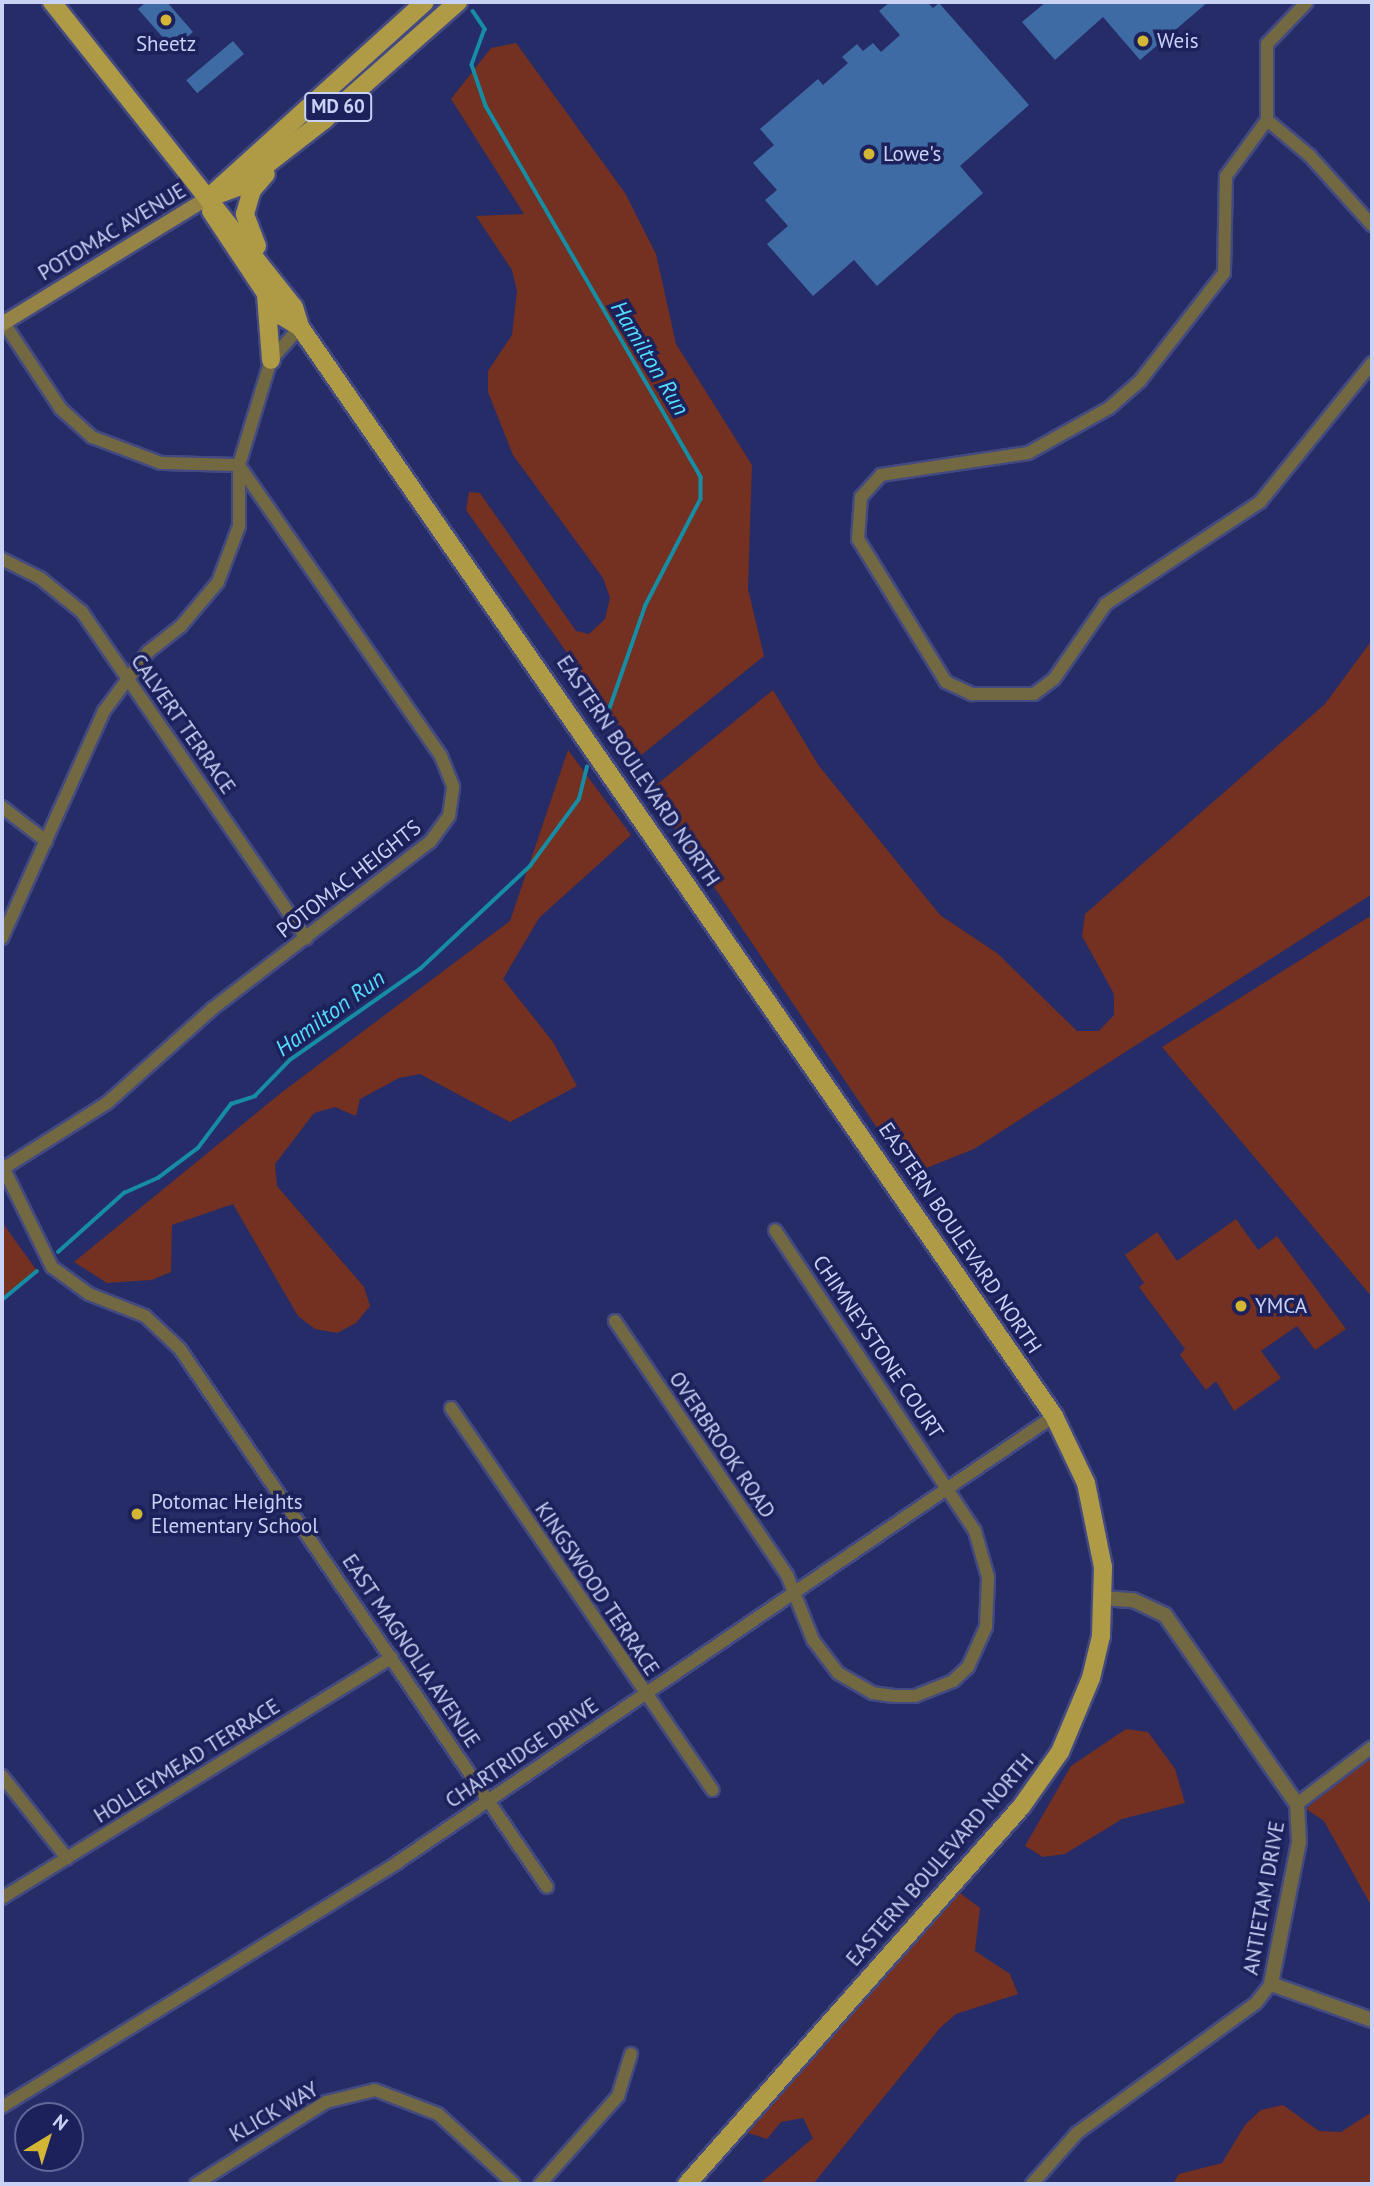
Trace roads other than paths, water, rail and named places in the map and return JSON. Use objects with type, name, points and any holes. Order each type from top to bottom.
[{"type":"main road","points":[[52,2],[208,198]]},
{"type":"main road","name":"MD 60","points":[[208,198],[425,2]]},
{"type":"main road","name":"MD 60","points":[[208,198],[237,187],[324,120],[458,2]]},
{"type":"main road","points":[[271,276],[245,214],[252,190],[324,120]]},
{"type":"main road","name":"EASTERN BOULEVARD NORTH","points":[[208,198],[271,276],[299,327],[377,431],[1054,1416],[1097,1523],[1102,1598],[1091,1678],[1044,1777],[687,2184]]},
{"type":"main road","name":"EASTERN BOULEVARD NORTH","points":[[208,198],[212,219],[267,295],[299,327]]},
{"type":"main road","name":"POTOMAC AVENUE","points":[[3,323],[208,198]]},
{"type":"main road","points":[[267,295],[271,360]]},
{"type":"street","points":[[1307,2],[1267,44],[1267,120],[1226,176],[1224,273],[1140,381],[1109,408],[1028,453],[881,475],[861,497],[858,539],[946,682],[972,694],[1034,694],[1054,679],[1106,604],[1260,502],[1372,363]]},
{"type":"street","points":[[1267,120],[1310,156],[1372,225]]},
{"type":"street","points":[[3,323],[61,409],[92,437],[161,463],[239,466]]},
{"type":"street","points":[[2,938],[86,746],[127,677],[218,582],[239,526],[239,466],[271,360],[299,327]]},
{"type":"street","name":"POTOMAC HEIGHTS","points":[[3,1166],[107,1103],[212,1009],[441,830],[453,786],[441,756],[239,466]]},
{"type":"street","name":"CALVERT TERRACE","points":[[2,559],[40,578],[82,612],[306,938]]},
{"type":"street","points":[[2,807],[46,841]]},
{"type":"street","name":"EAST MAGNOLIA AVENUE","points":[[3,1166],[52,1267],[89,1293],[145,1316],[180,1349],[547,1886]]},
{"type":"street","name":"CHIMNEYSTONE COURT","points":[[775,1230],[949,1486]]},
{"type":"street","name":"OVERBROOK ROAD","points":[[615,1321],[794,1591]]},
{"type":"street","name":"KINGSWOOD TERRACE","points":[[451,1408],[713,1790]]},
{"type":"street","name":"CHARTRIDGE DRIVE","points":[[2,2107],[398,1862],[486,1797],[645,1693],[1054,1416]]},
{"type":"street","points":[[794,1591],[824,1659],[854,1685],[915,1696],[953,1681],[979,1647],[989,1604],[983,1552],[949,1486]]},
{"type":"street","name":"ANTIETAM DRIVE","points":[[1032,2184],[1077,2133],[1256,2003],[1271,1984],[1299,1842],[1297,1804],[1165,1615],[1133,1600],[1102,1598]]},
{"type":"street","name":"HOLLEYMEAD TERRACE","points":[[2,1898],[392,1657]]},
{"type":"street","points":[[1297,1804],[1372,1747]]},
{"type":"street","points":[[2,1776],[66,1858]]},
{"type":"street","points":[[1271,1984],[1372,2020]]},
{"type":"street","points":[[540,2184],[618,2096],[631,2054]]},
{"type":"street","name":"KLICK WAY","points":[[196,2184],[326,2102],[375,2090],[438,2114],[514,2184]]},
{"type":"waterway","name":"Hamilton Run","points":[[473,11],[485,29],[472,65],[486,106],[701,477],[701,499],[646,605],[602,731]]},
{"type":"waterway","name":"Hamilton Run","points":[[58,1252],[124,1193],[158,1178],[198,1148],[231,1104],[255,1096],[290,1060],[420,969],[530,866],[579,799],[587,767]]},
{"type":"waterway","name":"Hamilton Run","points":[[2,1300],[37,1271]]},
{"type":"place","name":"Sheetz","points":[[166,20]]},
{"type":"place","name":"Weis","points":[[1143,41]]},
{"type":"place","name":"Lowe's","points":[[869,154]]},
{"type":"place","name":"YMCA","points":[[1241,1306]]},
{"type":"place","name":"Potomac Heights Elementary School","points":[[137,1514]]}]
